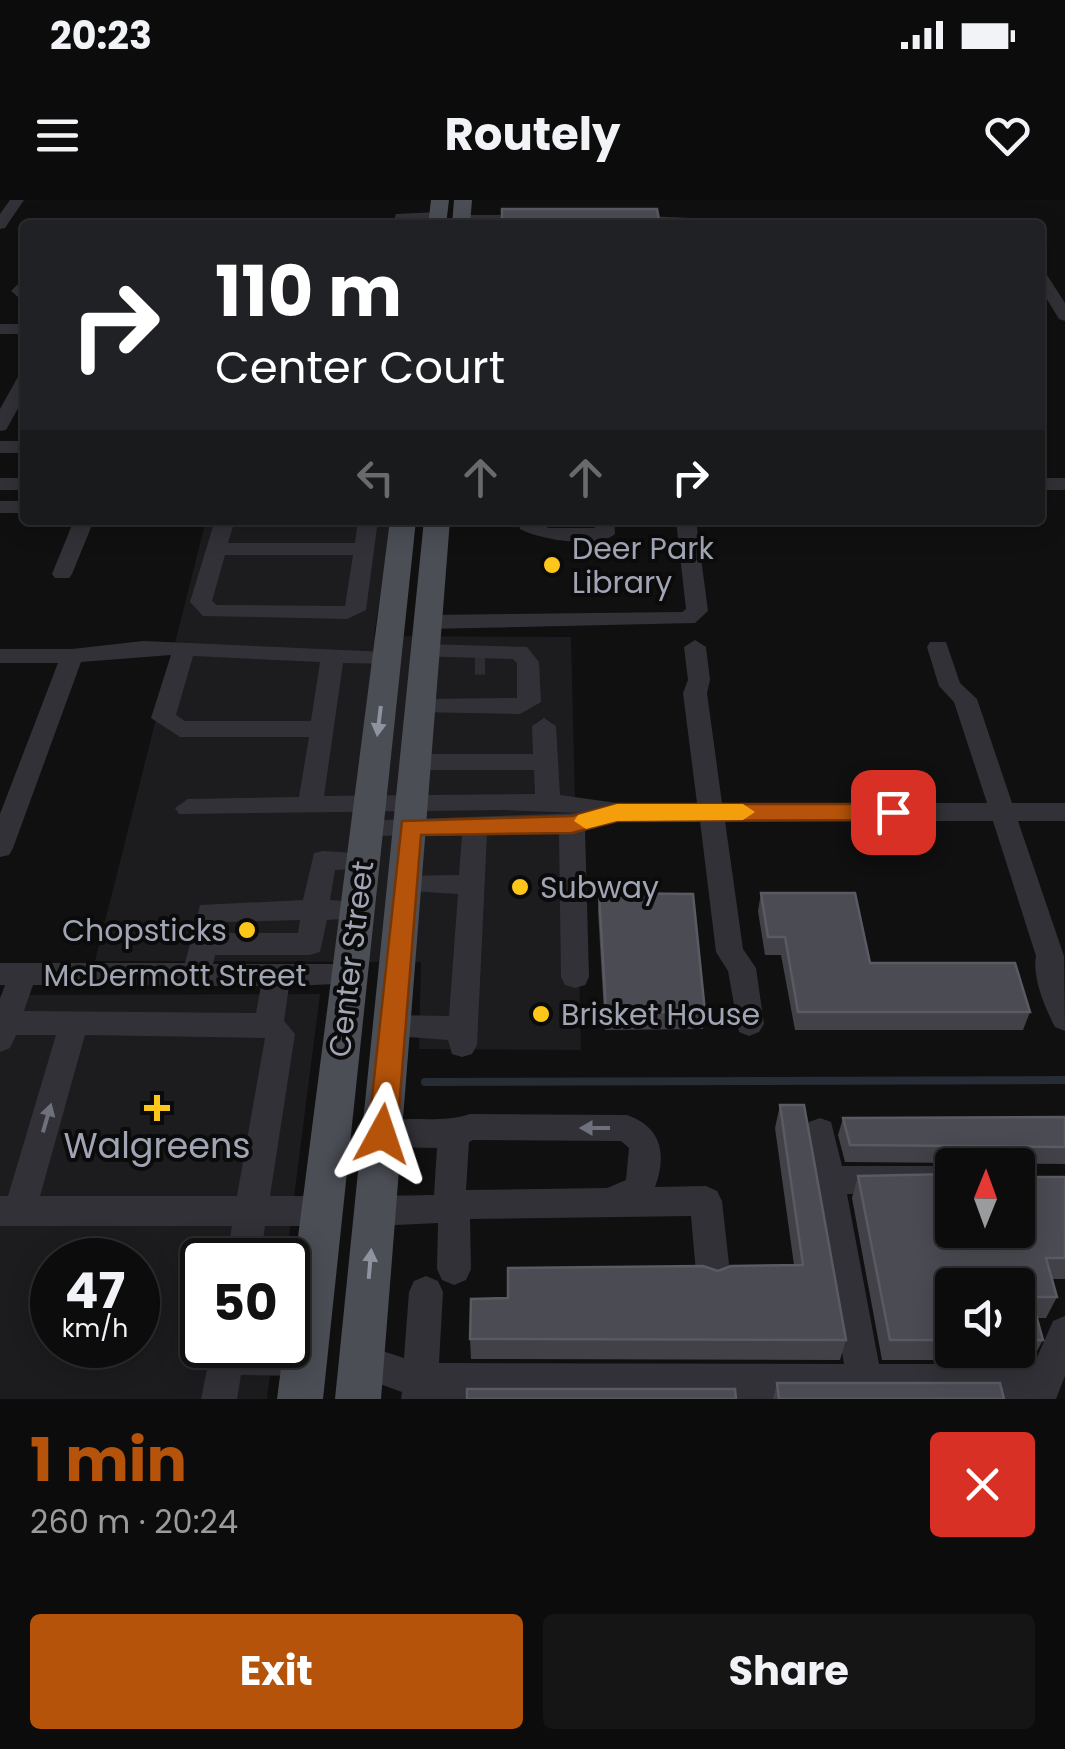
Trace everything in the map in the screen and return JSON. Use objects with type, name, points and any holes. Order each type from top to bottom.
[{"type":"main road","points":[[438,215],[462,215]]},
{"type":"main road","name":"Center Street","points":[[302,1379],[402,525]]},
{"type":"main road","name":"Center Street","points":[[360,1380],[438,525]]},
{"type":"main road","points":[[350,975],[397,976]]},
{"type":"main road","points":[[302,1379],[360,1380]]},
{"type":"street","points":[[0,225],[17,200]]},
{"type":"street","points":[[400,220],[438,215]]},
{"type":"street","points":[[462,215],[544,219]]},
{"type":"street","points":[[612,219],[626,220]]},
{"type":"street","points":[[1045,282],[1065,316]]},
{"type":"street","points":[[0,426],[18,403]]},
{"type":"street","points":[[62,574],[82,525]]},
{"type":"street","points":[[223,525],[200,602],[211,611],[347,613],[354,610],[367,525]]},
{"type":"street","points":[[528,525],[544,534],[604,534],[604,525]]},
{"type":"street","points":[[427,636],[687,618],[697,612],[687,525]]},
{"type":"street","points":[[216,549],[364,549]]},
{"type":"street","points":[[360,572],[397,572]]},
{"type":"street","points":[[421,707],[526,705],[526,656],[510,650],[474,658],[427,636]]},
{"type":"street","points":[[696,647],[699,680],[695,692],[730,952],[742,968],[749,1024]]},
{"type":"street","points":[[938,647],[950,686],[965,699],[1050,956],[1048,967],[1065,1019]]},
{"type":"street","points":[[0,656],[72,656],[143,648],[386,659]]},
{"type":"street","points":[[184,649],[163,718],[180,729],[321,728]]},
{"type":"street","points":[[0,848],[72,656]]},
{"type":"street","points":[[310,803],[332,658]]},
{"type":"street","points":[[544,726],[548,802]]},
{"type":"street","points":[[416,762],[546,762]]},
{"type":"street","points":[[412,814],[475,827],[548,802],[617,812],[1065,812]]},
{"type":"street","points":[[188,808],[266,809],[310,803],[367,830]]},
{"type":"street","points":[[247,1238],[274,1033],[291,975],[310,944],[323,860],[367,830],[412,814],[504,814],[572,824],[617,812]]},
{"type":"street","points":[[572,824],[575,976]]},
{"type":"street","points":[[392,1027],[462,1037],[475,827]]},
{"type":"street","points":[[405,883],[471,884]]},
{"type":"street","points":[[197,975],[210,912],[357,910]]},
{"type":"street","points":[[204,944],[310,944]]},
{"type":"street","points":[[12,974],[1,1036],[72,1032],[274,1033]]},
{"type":"street","name":"McDermott Street","points":[[12,974],[350,975]]},
{"type":"street","points":[[72,1032],[10,1211],[322,1211]]},
{"type":"street","points":[[382,1134],[454,1136],[470,1127],[627,1128],[645,1142],[644,1174],[638,1190],[612,1201]]},
{"type":"street","points":[[820,1131],[865,1382]]},
{"type":"street","points":[[454,1136],[450,1206],[454,1220],[454,1269]]},
{"type":"street","points":[[828,1180],[935,1180]]},
{"type":"street","points":[[376,1211],[706,1201],[713,1273]]},
{"type":"street","points":[[420,1390],[426,1292]]},
{"type":"street","points":[[360,1380],[420,1390],[747,1390],[865,1382],[1042,1391],[1065,1333]]},
{"type":"street","points":[[219,1399],[225,1368]]},
{"type":"street","points":[[273,1368],[302,1379]]},
{"type":"shaded area","points":[[205,525],[390,525],[374,636],[571,637],[581,1050],[419,1049],[421,962],[95,961]]},
{"type":"shaded area","points":[[320,994],[289,1238],[180,1238],[180,1368],[271,1368],[267,1399],[0,1399],[0,995]]},
{"type":"building","points":[[502,209],[657,209],[659,220],[502,220]]},
{"type":"building","points":[[599,893],[693,894],[705,1012],[606,1012]]},
{"type":"building","points":[[761,893],[855,893],[870,963],[1015,963],[1030,1012],[798,1012],[785,937],[768,937]]},
{"type":"building","points":[[780,1105],[804,1105],[846,1340],[470,1339],[471,1299],[508,1298],[508,1268],[703,1266],[718,1271],[731,1266],[803,1265]]},
{"type":"building","points":[[1065,1117],[1065,1147],[850,1145],[843,1118]]},
{"type":"building","points":[[935,1174],[935,1248],[1035,1248],[1035,1177],[1065,1177],[1065,1258],[1046,1258],[1057,1297],[1035,1297],[1035,1268],[935,1268],[935,1340],[890,1340],[858,1176]]},
{"type":"building","points":[[1035,1311],[1043,1340],[1035,1340]]},
{"type":"building","points":[[777,1383],[1000,1383],[1004,1399],[779,1399]]},
{"type":"building","points":[[467,1389],[735,1389],[736,1399],[467,1399]]},
{"type":"waterway","points":[[425,1082],[1065,1080]]},
{"type":"tunnel","points":[[475,662],[485,662]]},
{"type":"slow traffic","points":[[586,821],[617,812],[743,812]]},
{"type":"place","name":"Deer Park Library","points":[[552,565]]},
{"type":"place","name":"Subway","points":[[520,887]]},
{"type":"place","name":"Chopsticks","points":[[247,930]]},
{"type":"place","name":"Brisket House","points":[[541,1014]]},
{"type":"place","name":"Walgreens","points":[[157,1108]]},
{"type":"route","points":[[382,1134],[410,827],[572,824],[617,812],[893,812]]}]
